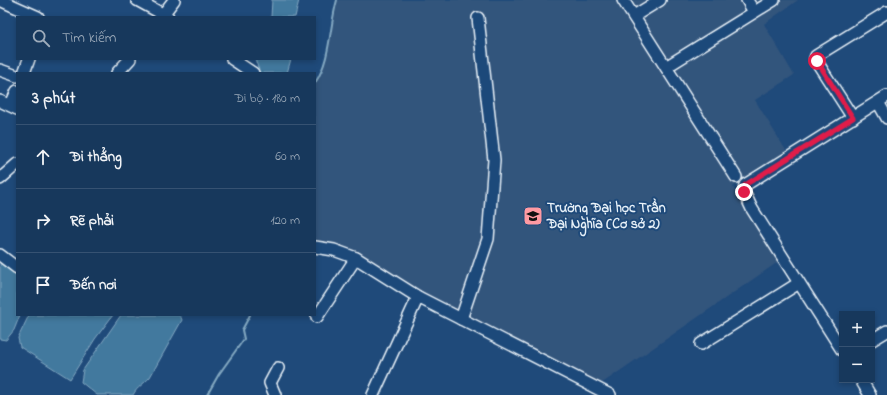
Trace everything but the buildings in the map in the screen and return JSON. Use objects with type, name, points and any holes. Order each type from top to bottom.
[{"type":"street","points":[[0,0],[36,16]]},
{"type":"street","points":[[138,0],[164,16],[174,0]]},
{"type":"street","points":[[623,0],[736,177]]},
{"type":"street","points":[[634,16],[660,0]]},
{"type":"street","points":[[747,0],[754,12]]},
{"type":"street","points":[[666,67],[774,0]]},
{"type":"street","points":[[853,118],[815,58],[887,12]]},
{"type":"street","points":[[460,319],[488,238],[494,167],[478,18]]},
{"type":"street","points":[[24,72],[29,60]]},
{"type":"street","points":[[118,72],[129,60]]},
{"type":"street","points":[[234,60],[252,72]]},
{"type":"street","points":[[0,70],[16,76]]},
{"type":"street","points":[[0,101],[14,107],[16,96]]},
{"type":"street","points":[[840,347],[752,209],[744,192],[745,185],[882,99],[887,118]]},
{"type":"street","points":[[0,178],[16,165]]},
{"type":"street","points":[[316,247],[334,250],[356,258],[418,297],[610,395]]},
{"type":"street","points":[[0,255],[16,267]]},
{"type":"street","points":[[317,317],[356,258]]},
{"type":"street","points":[[701,344],[799,283]]},
{"type":"street","points":[[373,395],[418,297]]},
{"type":"street","points":[[875,338],[887,331]]},
{"type":"street","points":[[275,395],[270,383],[278,368]]},
{"type":"street","points":[[863,383],[870,395]]},
{"type":"shaded area","points":[[272,0],[299,0],[295,16],[271,16]]},
{"type":"shaded area","name":"Trường Đại học Trần Đại Nghĩa (Cơ sở 2)","points":[[337,0],[798,0],[764,24],[794,75],[755,100],[787,152],[733,187],[778,262],[598,386],[419,295],[316,245],[316,82],[321,74],[328,53],[329,39]]},
{"type":"shaded area","points":[[255,60],[291,60],[287,72],[260,72]]},
{"type":"shaded area","points":[[0,263],[16,274],[16,316],[20,316],[14,330],[6,340],[0,339]]},
{"type":"shaded area","points":[[29,316],[112,316],[95,339],[70,379],[20,347],[18,338]]},
{"type":"shaded area","points":[[120,316],[180,316],[182,320],[150,377],[136,390],[133,395],[97,395],[81,382],[83,370]]},
{"type":"waterway","points":[[316,81],[327,54],[337,0]]},
{"type":"waterway","points":[[207,395],[219,374],[244,339],[242,330],[249,316]]},
{"type":"place","name":"Trường Đại học Trần Đại Nghĩa (Cơ sở 2)","points":[[533,216]]},
{"type":"route","points":[[744,192],[745,185],[853,118],[817,61]]}]
